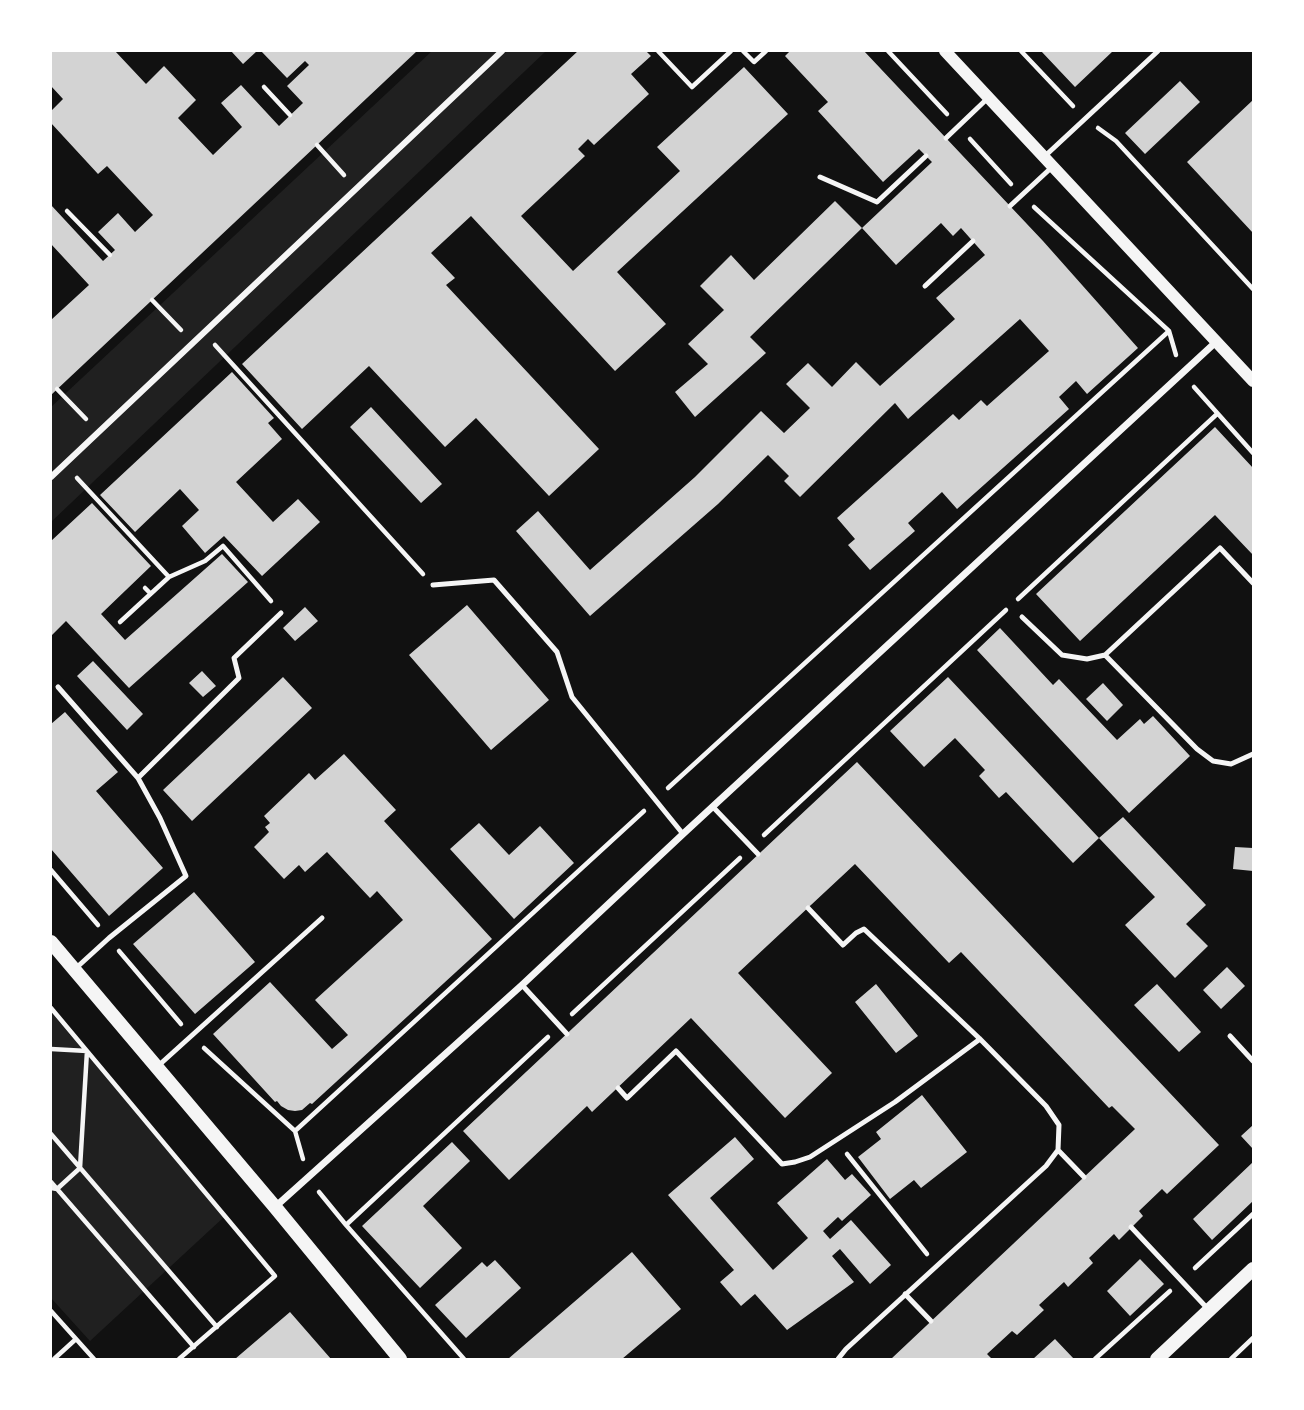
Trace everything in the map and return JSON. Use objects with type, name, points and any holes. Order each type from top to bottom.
[{"type":"main road","points":[[51,942],[400,1359]]},
{"type":"main road","points":[[1157,1359],[1253,1269]]},
{"type":"street","points":[[51,477],[502,51]]},
{"type":"street","points":[[946,51],[1253,381]]},
{"type":"street","points":[[275,1207],[522,985],[1217,341]]},
{"type":"lane","points":[[1010,206],[1085,119],[1158,51]]},
{"type":"lane","points":[[946,138],[989,97]]},
{"type":"lane","points":[[820,177],[877,202],[926,156]]},
{"type":"lane","points":[[925,286],[973,241]]},
{"type":"lane","points":[[1021,617],[1062,655],[1087,659],[1105,655],[1220,548],[1253,583]]},
{"type":"lane","points":[[433,585],[494,580],[557,652],[572,697],[683,834]]},
{"type":"lane","points":[[138,778],[239,678],[234,658],[281,613]]},
{"type":"lane","points":[[1105,655],[1197,749],[1213,761],[1231,764],[1253,754]]},
{"type":"lane","points":[[58,687],[138,778],[187,876],[109,938],[74,970]]},
{"type":"lane","points":[[713,807],[758,854]]},
{"type":"lane","points":[[808,908],[843,945],[864,929],[980,1039],[1046,1106],[1059,1125],[1058,1150],[1046,1166],[838,1359]]},
{"type":"lane","points":[[157,1067],[322,918]]},
{"type":"lane","points":[[522,985],[567,1034]]},
{"type":"lane","points":[[1230,1036],[1253,1061]]},
{"type":"lane","points":[[618,1088],[627,1098],[676,1051],[782,1164],[810,1157],[895,1102],[980,1039]]},
{"type":"lane","points":[[1058,1150],[1084,1177]]},
{"type":"lane","points":[[1131,1227],[1209,1310]]},
{"type":"lane","points":[[905,1294],[931,1321]]},
{"type":"path","points":[[658,51],[692,87],[731,51]]},
{"type":"path","points":[[743,51],[754,62],[766,51]]},
{"type":"path","points":[[1021,51],[1085,119],[1116,141],[1253,289]]},
{"type":"path","points":[[264,87],[290,115]]},
{"type":"path","points":[[317,145],[357,188]]},
{"type":"path","points":[[67,211],[110,255]]},
{"type":"path","points":[[152,300],[193,343]]},
{"type":"path","points":[[295,1131],[1169,331],[1182,373],[1253,453]]},
{"type":"path","points":[[204,333],[433,585]]},
{"type":"path","points":[[57,389],[99,433]]},
{"type":"path","points":[[346,1225],[1217,414]]},
{"type":"path","points":[[65,465],[169,576]]},
{"type":"path","points":[[120,622],[169,576],[205,561],[223,546],[281,613]]},
{"type":"path","points":[[145,588],[150,593]]},
{"type":"path","points":[[51,870],[191,1036],[295,1131],[308,1177],[346,1225],[464,1359]]},
{"type":"path","points":[[51,1007],[275,1276],[180,1359]]},
{"type":"path","points":[[51,1049],[87,1051]]},
{"type":"path","points":[[54,1188],[80,1168],[87,1051]]},
{"type":"path","points":[[51,1134],[217,1327]]},
{"type":"path","points":[[836,1140],[936,1266]]},
{"type":"path","points":[[51,1182],[194,1348]]},
{"type":"path","points":[[51,1311],[94,1359]]},
{"type":"path","points":[[1230,1359],[1253,1338]]},
{"type":"path","points":[[54,1359],[76,1339]]},
{"type":"shaded area","points":[[432,51],[546,51],[51,522],[51,407]]},
{"type":"shaded area","points":[[51,1012],[224,1217],[90,1341],[51,1298]]},
{"type":"building","points":[[51,51],[115,51],[146,84],[164,66],[196,100],[178,118],[213,155],[242,127],[221,103],[241,85],[279,126],[303,103],[287,86],[309,65],[305,61],[287,78],[261,51],[417,51],[51,395],[51,320],[89,285],[51,244],[51,205],[103,261],[115,250],[98,232],[118,213],[135,232],[153,215],[107,166],[98,174],[51,123],[51,111],[63,99],[51,86]]},
{"type":"building","points":[[231,51],[257,51],[243,64]]},
{"type":"building","points":[[578,51],[646,51],[651,56],[631,74],[649,94],[594,145],[588,139],[578,149],[585,156],[521,216],[573,271],[680,171],[657,147],[744,67],[788,114],[617,272],[666,324],[615,371],[471,216],[431,253],[455,278],[446,285],[599,449],[549,496],[476,418],[445,447],[369,366],[302,429],[242,364]]},
{"type":"building","points":[[790,51],[864,51],[1043,241],[1138,348],[1087,394],[1076,381],[1059,397],[1069,409],[957,509],[942,492],[908,523],[915,531],[870,570],[848,545],[855,539],[837,518],[953,414],[959,420],[981,400],[987,406],[1049,351],[1020,319],[908,419],[895,403],[800,497],[784,481],[789,476],[768,455],[718,504],[590,616],[516,531],[538,511],[590,570],[695,477],[761,411],[784,433],[810,408],[786,384],[808,363],[832,387],[856,362],[880,386],[955,319],[936,298],[985,255],[961,228],[953,236],[941,223],[896,265],[862,228],[932,162],[919,149],[883,182],[818,111],[828,102],[785,56]]},
{"type":"building","points":[[1041,51],[1113,51],[1075,87]]},
{"type":"building","points":[[1180,81],[1200,102],[1145,154],[1125,133]]},
{"type":"building","points":[[1253,100],[1253,233],[1187,162]]},
{"type":"building","points":[[835,201],[862,228],[750,337],[766,353],[695,417],[675,392],[708,364],[688,344],[724,310],[700,286],[731,255],[754,280]]},
{"type":"building","points":[[232,372],[274,418],[268,423],[282,439],[236,482],[273,522],[298,499],[320,522],[262,576],[224,536],[205,553],[182,526],[199,510],[180,489],[135,532],[100,495]]},
{"type":"building","points":[[371,407],[442,484],[421,503],[350,427]]},
{"type":"building","points":[[1215,427],[1253,468],[1253,555],[1215,515],[1080,641],[1036,594]]},
{"type":"building","points":[[92,503],[151,566],[101,614],[125,640],[222,554],[248,582],[129,688],[66,621],[51,636],[51,541]]},
{"type":"building","points":[[467,605],[549,700],[491,750],[409,655]]},
{"type":"building","points":[[305,607],[318,621],[295,641],[283,628]]},
{"type":"building","points":[[1000,628],[1053,685],[1059,679],[1117,740],[1140,719],[1144,724],[1153,716],[1190,756],[1129,813],[977,650]]},
{"type":"building","points":[[93,661],[143,714],[127,730],[77,676]]},
{"type":"building","points":[[202,671],[216,686],[203,697],[189,683]]},
{"type":"building","points":[[283,677],[312,708],[192,821],[163,790]]},
{"type":"building","points":[[948,677],[1099,838],[1073,863],[1006,792],[999,798],[979,776],[985,770],[955,738],[924,767],[890,731]]},
{"type":"building","points":[[1103,683],[1123,705],[1107,721],[1086,699]]},
{"type":"building","points":[[65,712],[118,772],[96,791],[163,868],[109,916],[51,849],[51,724]]},
{"type":"building","points":[[344,754],[396,810],[384,821],[492,939],[312,1104],[302,1110],[288,1110],[275,1102],[213,1034],[270,982],[332,1049],[348,1035],[315,1000],[403,920],[377,891],[370,898],[327,852],[305,872],[299,865],[284,879],[254,847],[269,832],[265,827],[270,823],[264,816],[309,773],[315,780]]},
{"type":"building","points":[[857,762],[1219,1145],[1167,1194],[1162,1189],[1139,1211],[1143,1216],[1119,1240],[1114,1234],[1089,1258],[1093,1263],[1068,1287],[1064,1282],[1039,1305],[1044,1310],[1017,1335],[1012,1331],[987,1354],[992,1359],[891,1359],[1135,1129],[1112,1106],[1109,1108],[961,952],[949,963],[855,864],[738,973],[832,1073],[785,1118],[691,1018],[592,1112],[587,1106],[509,1180],[463,1131]]},
{"type":"building","points":[[1123,817],[1206,905],[1186,924],[1208,946],[1175,978],[1125,925],[1155,897],[1099,838]]},
{"type":"building","points":[[479,823],[509,855],[540,826],[574,863],[514,919],[450,849]]},
{"type":"building","points":[[1235,847],[1253,848],[1253,871],[1233,869]]},
{"type":"building","points":[[194,892],[255,962],[195,1014],[133,944]]},
{"type":"building","points":[[1227,967],[1245,986],[1221,1009],[1203,990]]},
{"type":"building","points":[[876,984],[918,1036],[896,1053],[855,1002]]},
{"type":"building","points":[[1157,984],[1201,1032],[1179,1052],[1134,1005]]},
{"type":"building","points":[[922,1095],[967,1152],[921,1188],[914,1180],[890,1199],[858,1157],[881,1139],[876,1132]]},
{"type":"building","points":[[1253,1125],[1253,1149],[1241,1136]]},
{"type":"building","points":[[735,1137],[754,1159],[710,1198],[773,1270],[808,1238],[777,1203],[827,1159],[845,1180],[852,1174],[871,1195],[842,1221],[838,1217],[823,1231],[830,1239],[851,1220],[891,1265],[870,1284],[840,1249],[832,1256],[854,1282],[787,1330],[755,1294],[741,1306],[720,1282],[734,1270],[668,1195]]},
{"type":"building","points":[[452,1142],[470,1161],[423,1206],[462,1248],[420,1288],[362,1226]]},
{"type":"building","points":[[1253,1162],[1253,1201],[1212,1240],[1193,1219]]},
{"type":"building","points":[[632,1252],[681,1309],[622,1359],[508,1359]]},
{"type":"building","points":[[1140,1259],[1164,1284],[1130,1316],[1107,1291]]},
{"type":"building","points":[[495,1260],[521,1288],[466,1338],[435,1305],[482,1262],[487,1267]]},
{"type":"building","points":[[290,1312],[331,1359],[235,1359]]},
{"type":"building","points":[[1055,1339],[1074,1359],[1033,1359]]}]
